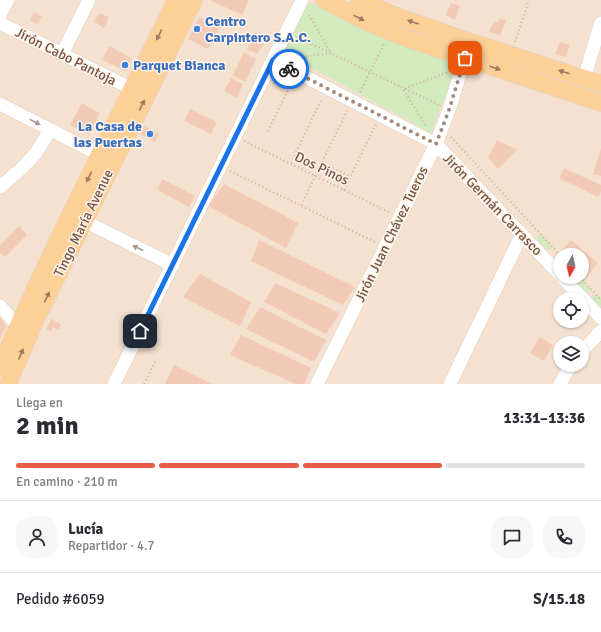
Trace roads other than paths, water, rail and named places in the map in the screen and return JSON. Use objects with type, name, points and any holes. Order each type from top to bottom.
[{"type":"main road","points":[[24,329],[100,155],[176,0]]},
{"type":"main road","name":"Tingo María Avenue","points":[[0,367],[24,329],[84,221],[194,0]]},
{"type":"main road","points":[[324,0],[390,32],[463,63],[601,103]]},
{"type":"main road","points":[[358,0],[394,15],[601,84]]},
{"type":"main road","name":"Tingo María Avenue","points":[[8,384],[24,329]]},
{"type":"street","points":[[0,16],[8,0]]},
{"type":"street","points":[[62,54],[89,0]]},
{"type":"street","points":[[114,384],[302,1]]},
{"type":"street","name":"Jirón Cabo Pantoja","points":[[0,23],[132,89]]},
{"type":"street","points":[[584,78],[601,23]]},
{"type":"street","name":"Jirón Germán Carrasco","points":[[273,60],[436,144],[553,267]]},
{"type":"street","name":"Jirón Juan Chávez Tueros","points":[[317,384],[436,144],[449,110],[463,63]]},
{"type":"street","points":[[0,104],[100,155]]},
{"type":"street","points":[[0,187],[23,167],[36,153],[50,130]]},
{"type":"street","points":[[84,221],[173,265]]},
{"type":"street","points":[[450,384],[522,234]]},
{"type":"street","points":[[569,284],[601,318]]},
{"type":"street","points":[[0,306],[24,329]]},
{"type":"street","points":[[589,344],[601,331]]},
{"type":"street","points":[[560,384],[567,372]]},
{"type":"place","name":"Centro Carpintero S.A.C.","points":[[197,29]]},
{"type":"place","name":"Parquet Bianca","points":[[125,65]]},
{"type":"place","name":"La Casa de las Puertas","points":[[150,134]]}]
